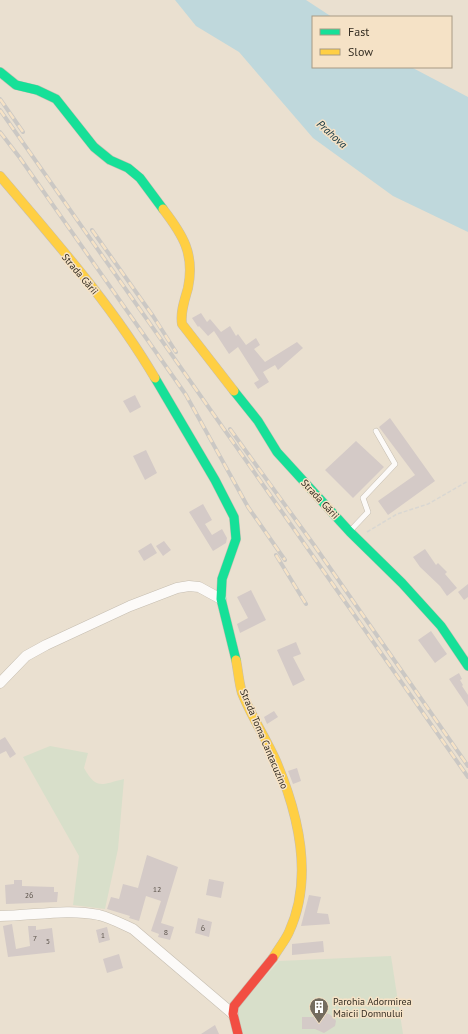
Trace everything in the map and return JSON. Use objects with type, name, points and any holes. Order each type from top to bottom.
[{"type":"street","name":"Strada Gării","points":[[0,72],[16,85],[37,90],[56,99],[94,147],[110,160],[128,168],[140,178],[183,237],[188,251],[190,277],[181,317],[182,324],[258,421],[277,452],[350,532],[402,583],[441,626],[468,666]]},
{"type":"street","name":"Strada Gării","points":[[0,176],[121,322],[215,480]]},
{"type":"street","name":"Strada Toma Cantacuzino","points":[[215,480],[234,517],[237,532],[222,579],[220,599],[230,634],[242,692],[276,761],[290,802],[301,856],[302,876],[300,896],[289,932],[269,964],[234,1006],[233,1014]]},
{"type":"street","points":[[0,683],[26,656],[46,645],[130,606],[177,588],[189,586],[199,587],[220,599]]},
{"type":"street","points":[[0,916],[98,915],[133,929],[233,1014],[238,1034]]},
{"type":"lane","points":[[350,532],[368,512],[363,498],[395,464],[376,431]]},
{"type":"path","points":[[356,538],[397,514],[428,504],[468,481]]},
{"type":"green space","points":[[50,746],[88,753],[84,768],[97,783],[105,784],[124,779],[118,849],[105,909],[73,905],[79,856],[23,757]]},
{"type":"green space","points":[[391,956],[403,1034],[242,1034],[236,1009],[279,961]]},
{"type":"water","name":"Prahova","points":[[175,0],[306,0],[330,16],[312,16],[312,68],[413,68],[468,97],[468,232],[393,196],[313,138],[239,52],[196,26]]},
{"type":"building","points":[[201,313],[207,322],[210,319],[221,332],[230,326],[236,336],[238,334],[246,345],[256,338],[260,345],[254,349],[265,362],[297,342],[303,348],[278,370],[275,365],[263,372],[269,382],[258,389],[254,383],[259,380],[238,347],[229,354],[214,331],[208,336],[199,326],[198,327],[192,318]]},
{"type":"building","points":[[135,395],[141,407],[130,413],[123,401]]},
{"type":"building","points":[[390,418],[435,481],[388,515],[378,501],[415,475],[379,427]]},
{"type":"building","points":[[356,441],[384,467],[353,498],[325,470]]},
{"type":"building","points":[[146,450],[157,473],[145,480],[133,456]]},
{"type":"building","points":[[203,504],[212,520],[205,524],[212,535],[222,529],[227,538],[226,543],[213,551],[189,512]]},
{"type":"building","points":[[164,541],[171,550],[163,556],[156,546]]},
{"type":"building","points":[[151,543],[157,553],[144,561],[138,551]]},
{"type":"building","points":[[425,549],[436,565],[438,563],[447,572],[445,574],[457,588],[447,596],[440,586],[420,567],[413,557]]},
{"type":"building","points":[[468,584],[468,597],[464,600],[458,592]]},
{"type":"building","points":[[251,590],[266,620],[240,633],[237,624],[248,618],[237,597]]},
{"type":"building","points":[[431,631],[447,654],[435,663],[418,640]]},
{"type":"building","points":[[296,642],[301,654],[293,657],[305,680],[293,686],[277,650]]},
{"type":"building","points":[[459,673],[462,679],[460,680],[463,685],[462,686],[468,695],[468,707],[449,679]]},
{"type":"building","points":[[274,711],[278,717],[267,724],[264,717]]},
{"type":"building","points":[[5,737],[16,754],[10,758],[6,751],[0,754],[0,740]]},
{"type":"building","points":[[297,768],[301,781],[293,784],[288,771]]},
{"type":"building","points":[[147,855],[178,867],[161,923],[174,927],[170,940],[158,937],[159,934],[151,931],[161,901],[146,896],[139,921],[129,918],[130,916],[107,909],[111,897],[119,899],[123,884],[138,888]]},
{"type":"building","points":[[209,879],[224,882],[221,898],[206,895]]},
{"type":"building","points":[[14,880],[22,880],[22,886],[54,887],[54,892],[58,892],[57,902],[6,904],[5,885],[14,884]]},
{"type":"building","points":[[309,895],[321,897],[317,913],[328,914],[330,924],[301,926]]},
{"type":"building","points":[[198,918],[212,922],[209,937],[195,933]]},
{"type":"building","points":[[12,924],[16,949],[30,946],[28,926],[36,926],[36,930],[52,928],[55,952],[8,957],[3,926]]},
{"type":"building","points":[[107,927],[110,940],[99,943],[96,930]]},
{"type":"building","points":[[323,941],[324,952],[292,955],[292,944]]},
{"type":"building","points":[[119,954],[123,968],[107,973],[103,959]]},
{"type":"building","name":"Parohia Adormirea Maicii Domnului","points":[[320,1013],[329,1014],[334,1018],[336,1021],[335,1026],[324,1033],[315,1029],[302,1029],[302,1017],[314,1017]]},
{"type":"building","points":[[215,1025],[219,1034],[201,1034]]},
{"type":"railway","points":[[0,99],[23,132]]},
{"type":"railway","points":[[0,110],[468,777]]},
{"type":"railway","points":[[0,132],[20,158],[186,395],[248,507],[285,560]]},
{"type":"railway","points":[[92,230],[153,316],[176,352]]},
{"type":"railway","points":[[230,429],[314,545],[468,766]]},
{"type":"railway","points":[[276,555],[306,604]]},
{"type":"traffic: fast","points":[[0,72],[16,85],[37,90],[56,99],[94,147],[110,160],[128,168],[140,178],[163,209]]},
{"type":"traffic: fast","points":[[155,378],[215,480],[234,517],[236,539],[222,579],[221,599],[236,660]]},
{"type":"traffic: fast","points":[[234,391],[258,421],[277,452],[350,532],[402,583],[441,626],[468,666]]},
{"type":"traffic: slow","points":[[0,176],[102,299],[155,378]]},
{"type":"traffic: slow","points":[[163,209],[182,236],[190,265],[188,288],[182,310],[182,324],[234,391]]},
{"type":"traffic: slow","points":[[236,660],[242,693],[272,752],[284,781],[291,802],[300,846],[302,868],[301,890],[297,911],[289,932],[273,958]]},
{"type":"traffic: jam","points":[[238,1034],[233,1014],[234,1006],[273,958]]},
{"type":"place","name":"Parohia Adormirea Maicii Domnului","points":[[319,1024]]}]
